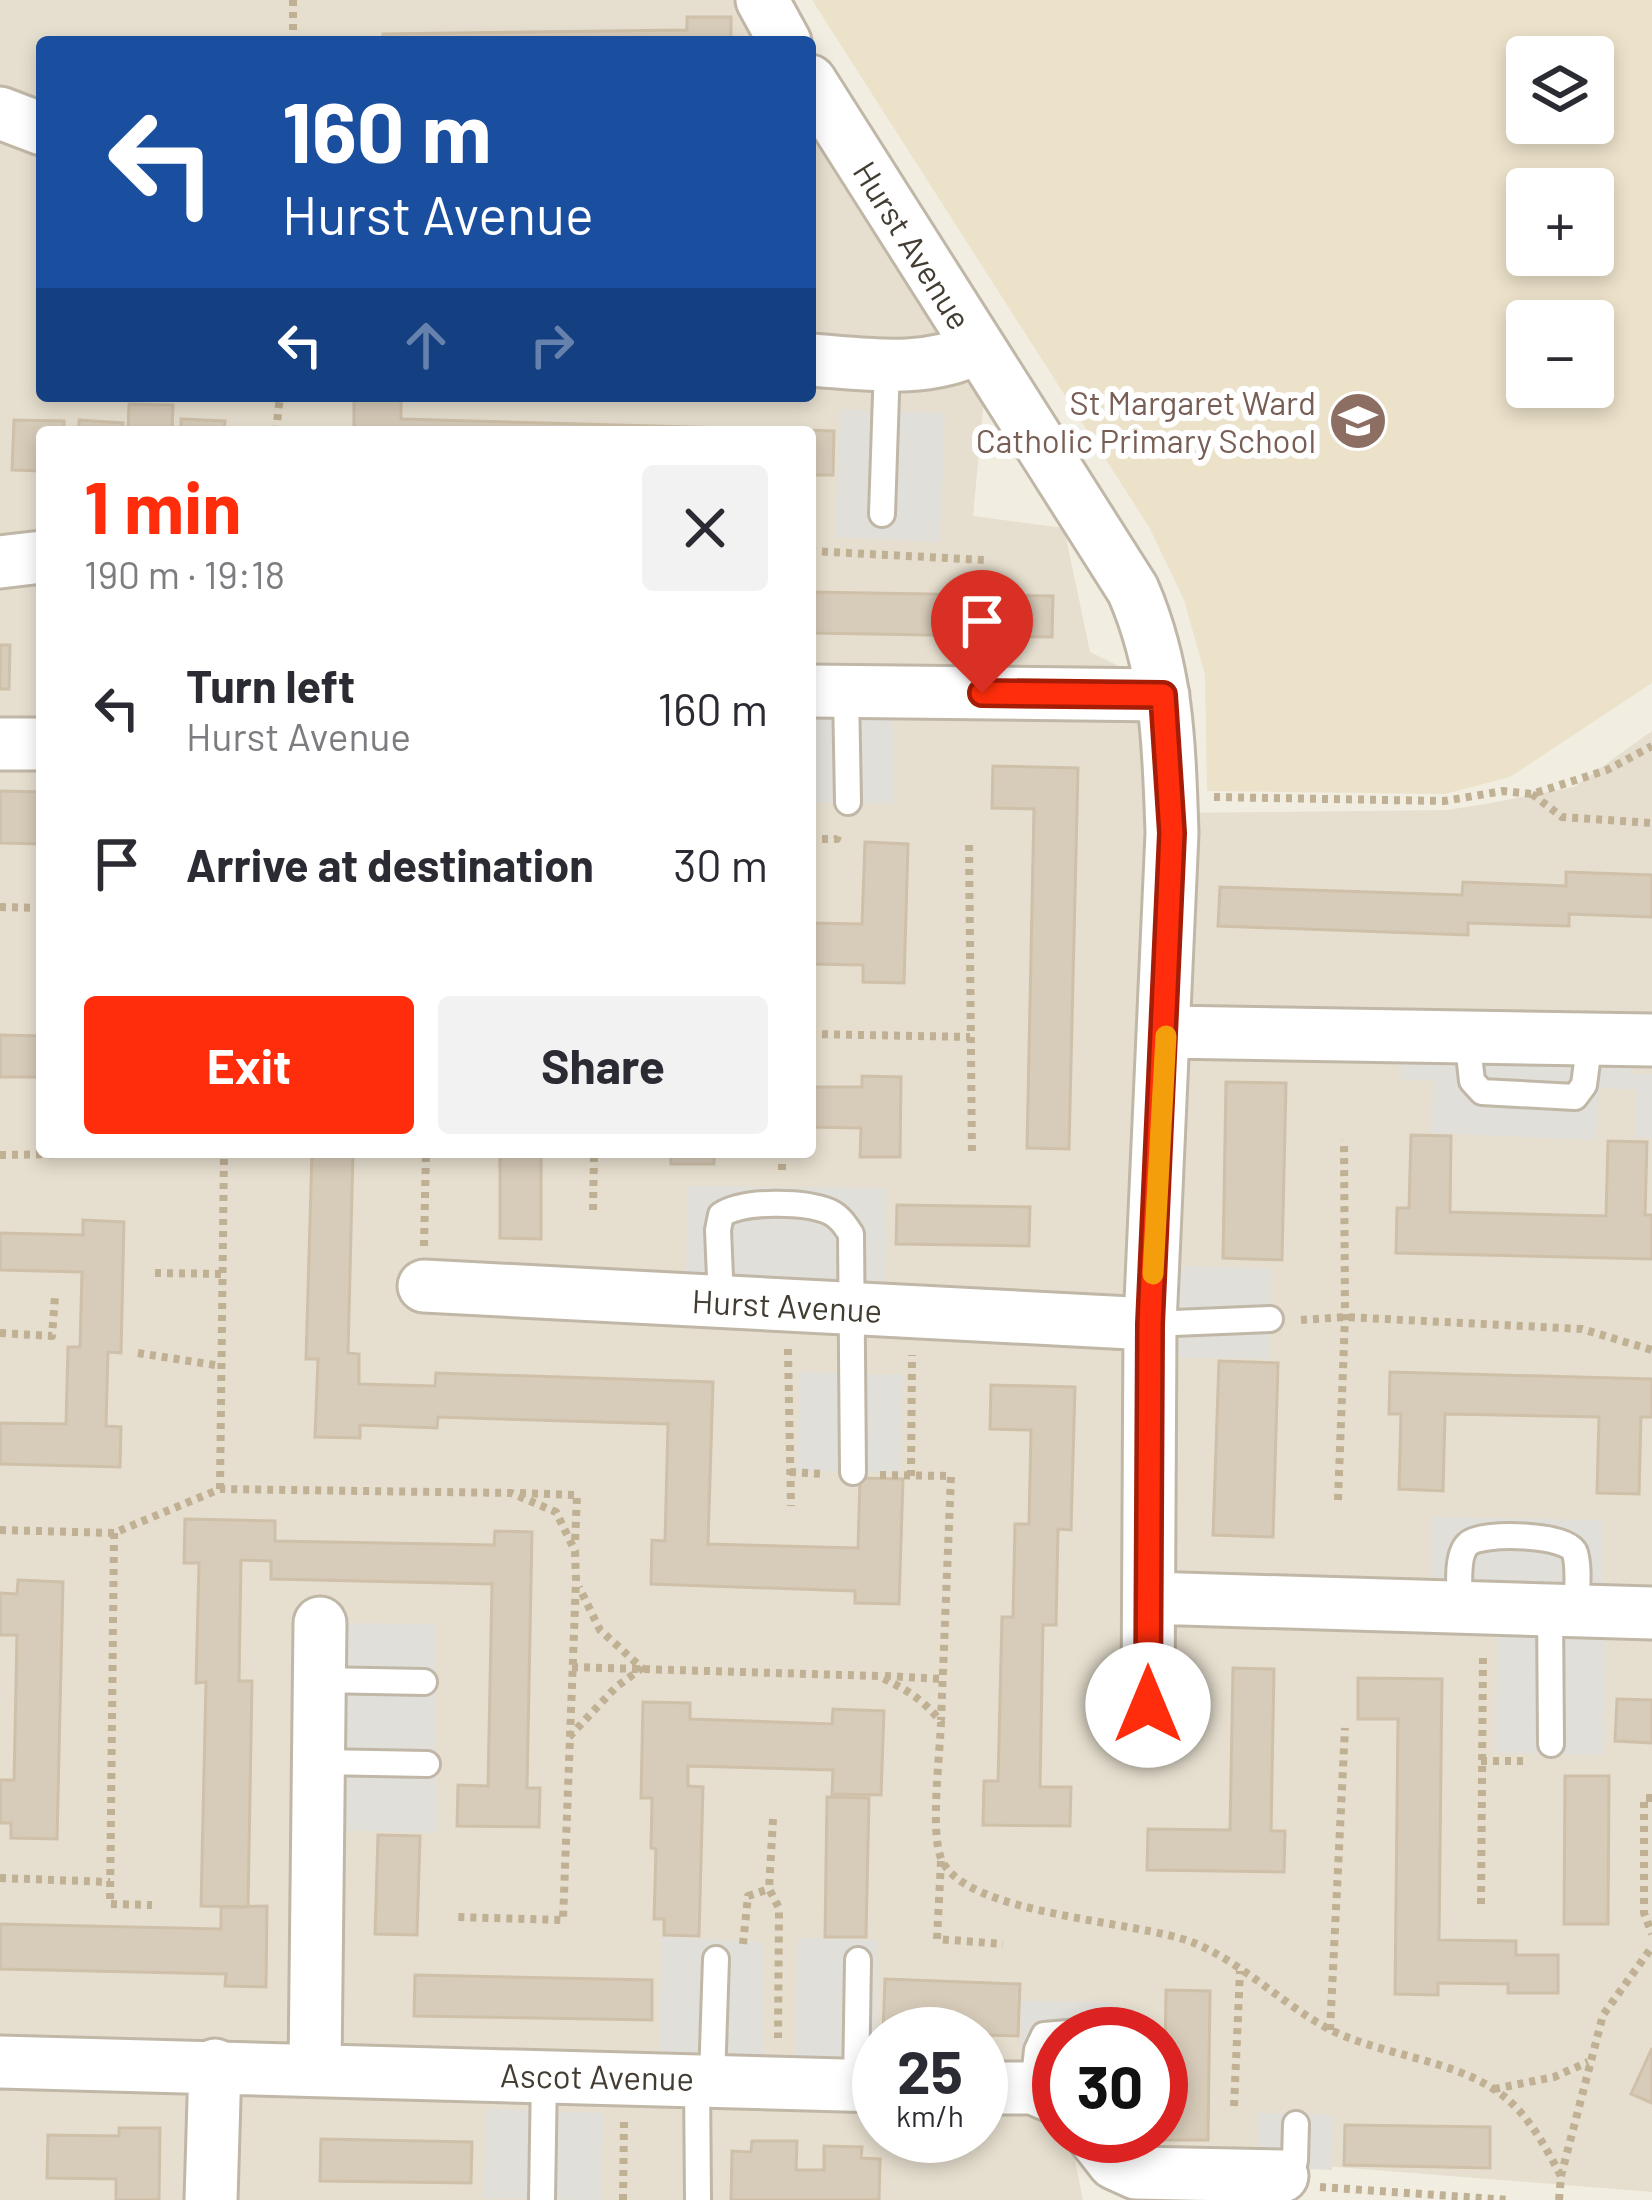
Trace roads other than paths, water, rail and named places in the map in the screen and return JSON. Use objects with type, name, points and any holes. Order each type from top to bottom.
[{"type":"street","points":[[762,0],[782,36]]},
{"type":"street","name":"Hurst Avenue","points":[[816,91],[1132,590],[1153,636],[1163,695],[1172,833],[1150,1324],[1148,1705]]},
{"type":"street","points":[[0,113],[36,127]]},
{"type":"street","name":"Hurst Avenue","points":[[816,360],[928,365],[977,348]]},
{"type":"street","points":[[0,562],[36,558]]},
{"type":"street","points":[[828,691],[1163,695]]},
{"type":"street","points":[[0,744],[36,744]]},
{"type":"street","points":[[1166,1032],[1652,1040]]},
{"type":"street","name":"Hurst Avenue","points":[[424,1286],[1150,1324]]},
{"type":"street","points":[[1149,1598],[1652,1613]]},
{"type":"street","points":[[315,2068],[320,1623]]},
{"type":"street","name":"Ascot Avenue","points":[[0,2062],[852,2085]]},
{"type":"street","points":[[211,2200],[215,2065]]},
{"type":"street","points":[[1109,2166],[1158,2175],[1282,2176]]},
{"type":"lane","points":[[882,514],[887,365]]},
{"type":"lane","points":[[828,691],[848,802]]},
{"type":"lane","points":[[721,1301],[718,1230],[721,1215],[732,1208],[782,1205],[833,1213],[850,1234],[853,1474]]},
{"type":"lane","points":[[1150,1324],[1270,1319]]},
{"type":"lane","points":[[1472,1609],[1462,1554],[1468,1543],[1480,1537],[1555,1539],[1568,1543],[1575,1552],[1563,1611],[1551,1744]]},
{"type":"lane","points":[[319,1680],[424,1682]]},
{"type":"lane","points":[[320,1762],[427,1764]]},
{"type":"lane","points":[[698,2200],[716,1959]]},
{"type":"lane","points":[[858,1960],[862,2007]]},
{"type":"lane","points":[[542,2200],[544,2075]]},
{"type":"lane","points":[[1282,2176],[1295,2161],[1296,2124]]},
{"type":"place","name":"St Margaret Ward Catholic Primary School","points":[[1358,421]]}]
